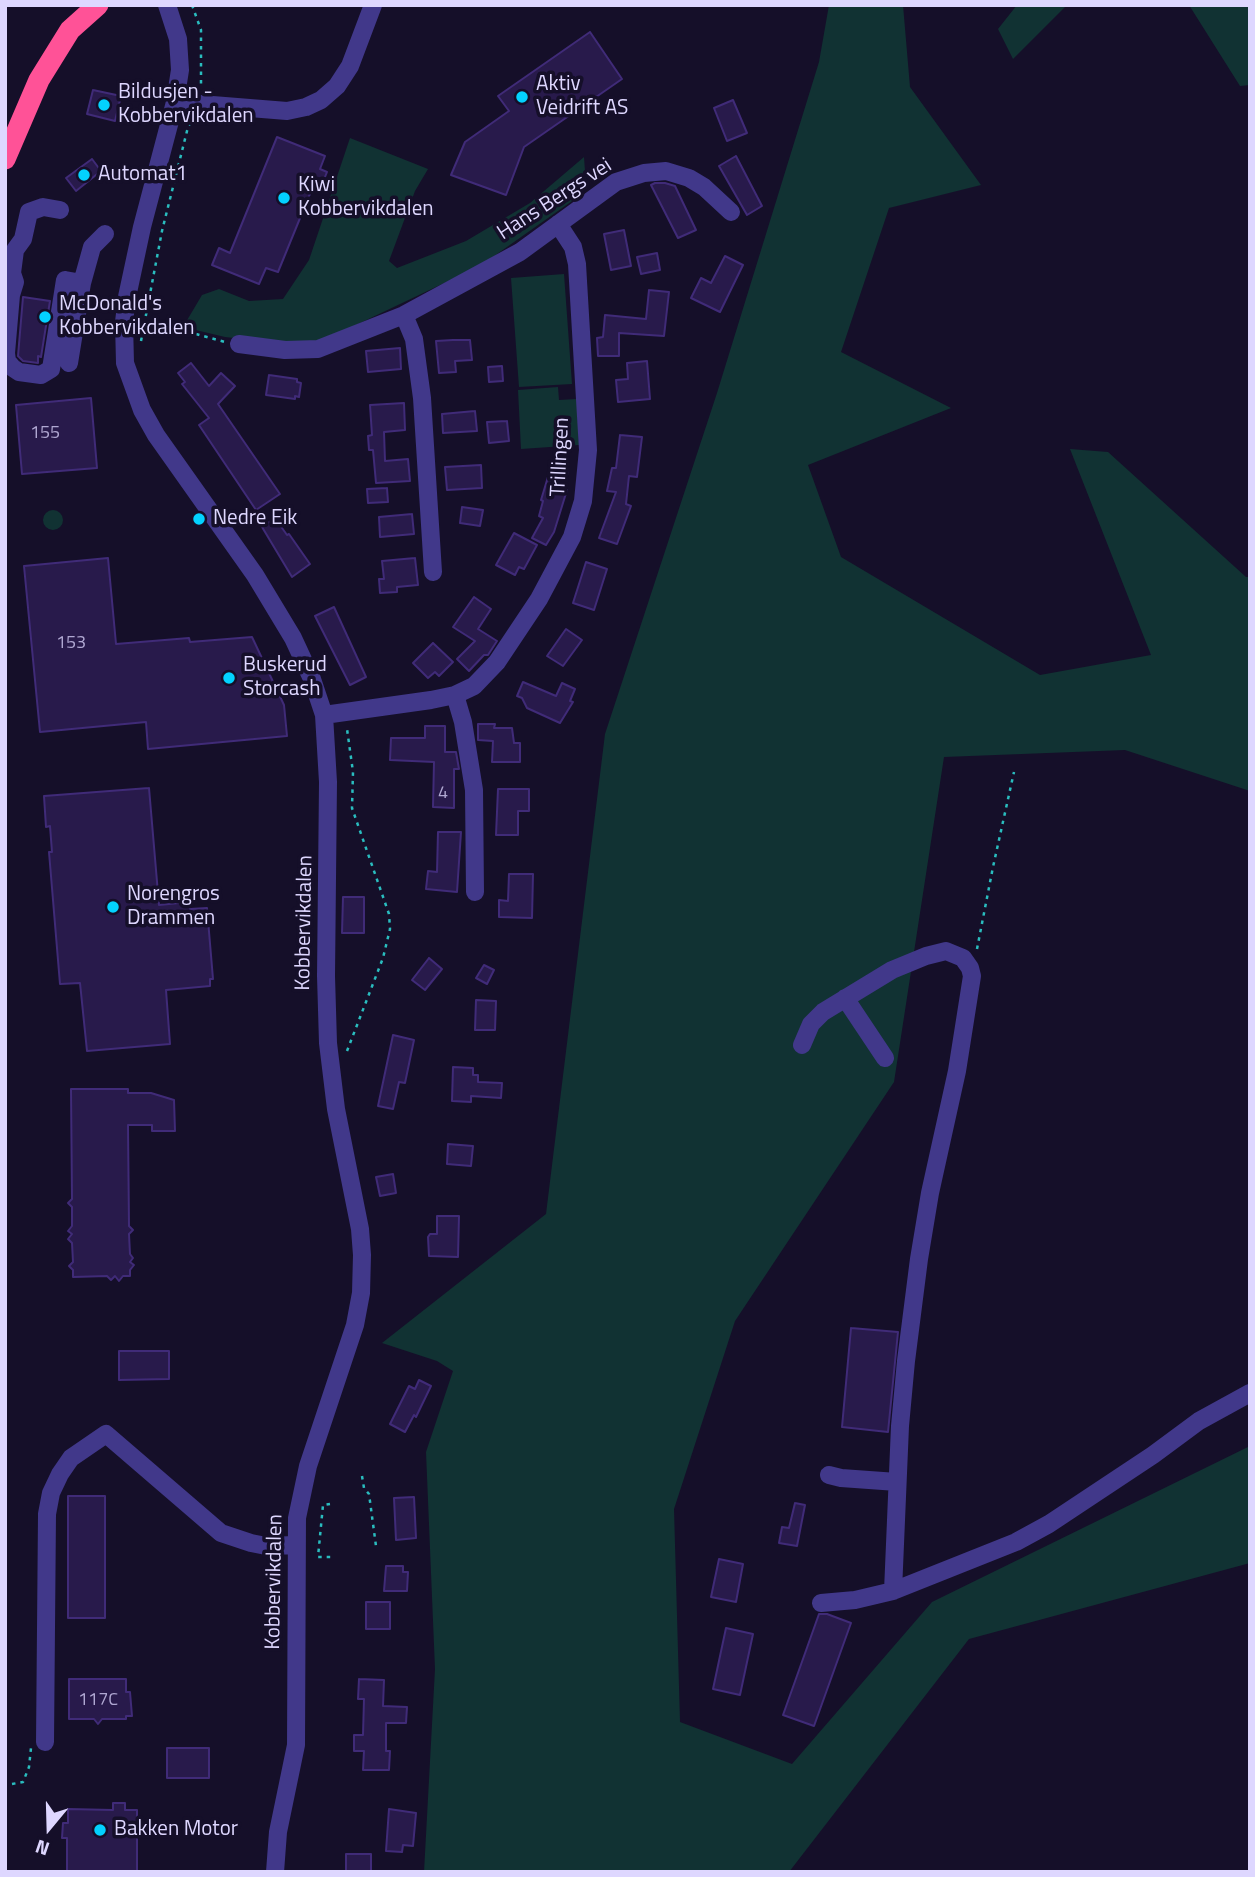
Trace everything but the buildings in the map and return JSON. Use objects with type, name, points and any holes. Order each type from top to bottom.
[{"type":"highway","points":[[5,159],[39,80],[70,30],[98,5]]},
{"type":"street","name":"Kobbervikdalen","points":[[151,5],[170,13],[178,39],[180,70],[175,102],[142,227],[127,297],[124,322],[125,363],[142,410],[156,435],[255,575],[293,638],[312,679],[324,715],[328,782],[328,1043],[336,1109],[359,1229],[362,1274],[355,1325],[308,1466],[300,1499],[295,1545],[296,1745],[278,1832],[275,1872]]},
{"type":"street","points":[[175,102],[286,111],[306,107],[321,100],[337,86],[350,66],[373,5]]},
{"type":"street","name":"Hans Bergs vei","points":[[239,344],[285,350],[318,349],[404,315],[520,252],[616,183],[656,171],[689,178],[704,187],[731,212]]},
{"type":"street","points":[[60,210],[43,207],[29,212],[23,239],[15,250],[12,272],[15,282],[11,295],[6,353],[7,361],[13,368],[19,372],[41,375],[51,369],[65,280],[82,283]]},
{"type":"street","name":"Trillingen","points":[[324,715],[455,695],[474,687],[539,599],[572,537],[583,501],[588,450],[580,283],[573,247],[558,224]]},
{"type":"street","points":[[69,363],[82,283],[92,247],[105,234]]},
{"type":"street","points":[[58,325],[77,315]]},
{"type":"street","points":[[404,315],[414,339],[422,398],[433,572]]},
{"type":"street","points":[[455,695],[463,722],[474,790],[475,892]]},
{"type":"street","points":[[802,1045],[811,1024],[823,1012],[892,970],[946,951],[963,958],[970,968],[972,976],[957,1071],[919,1259],[906,1361],[897,1482],[893,1591]]},
{"type":"street","points":[[845,998],[885,1058]]},
{"type":"street","points":[[821,1602],[855,1600],[893,1591],[1016,1542],[1049,1524],[1199,1421],[1250,1393]]},
{"type":"street","points":[[45,1737],[47,1514],[51,1493],[71,1458],[106,1434],[221,1533],[258,1545],[295,1545]]},
{"type":"street","points":[[829,1475],[897,1482]]},
{"type":"path","points":[[192,5],[201,30],[201,88]]},
{"type":"path","points":[[138,346],[143,338],[162,231],[188,127],[194,117]]},
{"type":"path","points":[[145,325],[174,328],[200,337],[239,344]]},
{"type":"path","points":[[345,1055],[383,958],[390,929],[389,914],[352,808],[352,772],[347,726]]},
{"type":"path","points":[[977,949],[1014,772]]},
{"type":"path","points":[[362,1476],[364,1488],[369,1494],[376,1546]]},
{"type":"path","points":[[330,1504],[323,1505],[318,1557],[331,1557]]},
{"type":"path","points":[[372,1519],[379,1519]]},
{"type":"path","points":[[12,1784],[23,1782],[29,1767],[32,1735],[45,1737]]},
{"type":"green space","points":[[829,5],[903,5],[910,87],[981,185],[889,208],[841,352],[951,408],[808,465],[841,557],[1040,675],[1151,655],[1070,449],[1108,452],[1246,577],[1250,577],[1250,791],[1125,750],[944,757],[894,1082],[735,1321],[674,1509],[680,1722],[792,1764],[932,1602],[1250,1446],[1250,1563],[969,1639],[789,1872],[424,1872],[435,1669],[426,1452],[453,1371],[437,1361],[382,1343],[546,1214],[605,734],[717,393],[819,62]]},
{"type":"green space","points":[[1017,5],[1067,5],[1013,59],[998,29]]},
{"type":"green space","points":[[1189,5],[1250,5],[1250,85],[1240,86]]},
{"type":"green space","points":[[350,138],[428,169],[415,191],[389,261],[397,268],[466,241],[530,203],[584,157],[586,185],[582,194],[480,266],[318,343],[288,344],[225,337],[183,327],[202,295],[219,289],[249,301],[283,299],[309,260]]},
{"type":"green space","points":[[564,274],[572,384],[519,387],[511,278]]},
{"type":"green space","points":[[558,387],[559,400],[577,399],[579,445],[521,449],[518,390]]},
{"type":"green space","points":[[49,510],[57,510],[63,520],[57,530],[49,530],[43,524],[43,516]]},
{"type":"place","name":"Aktiv Veidrift AS","points":[[522,97]]},
{"type":"place","name":"Bildusjen - Kobbervikdalen","points":[[104,105]]},
{"type":"place","name":"Automat1","points":[[84,175]]},
{"type":"place","name":"Kiwi Kobbervikdalen","points":[[284,198]]},
{"type":"place","name":"McDonald's Kobbervikdalen","points":[[45,317]]},
{"type":"place","name":"Nedre Eik","points":[[199,519]]},
{"type":"place","name":"Buskerud Storcash","points":[[229,678]]},
{"type":"place","name":"Norengros Drammen","points":[[113,907]]},
{"type":"place","name":"Bakken Motor","points":[[100,1830]]}]
